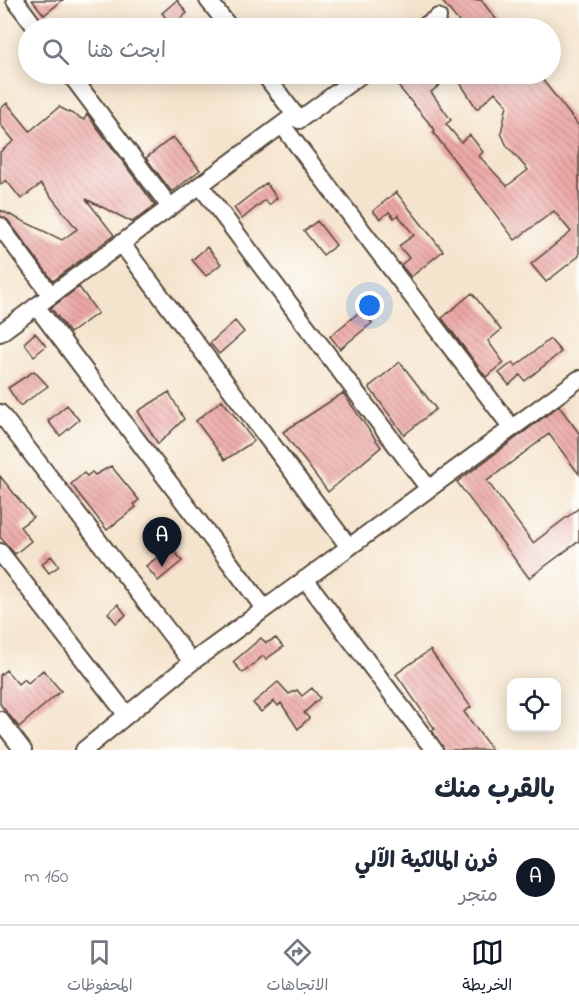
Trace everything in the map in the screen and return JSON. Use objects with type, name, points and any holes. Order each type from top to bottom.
[{"type":"street","points":[[15,0],[28,18]]},
{"type":"street","points":[[208,0],[222,18]]},
{"type":"street","points":[[78,84],[170,207]]},
{"type":"street","points":[[269,84],[288,119],[512,428]]},
{"type":"street","points":[[0,333],[288,119],[300,120],[349,84]]},
{"type":"street","points":[[200,185],[429,489]]},
{"type":"street","points":[[0,226],[51,295]]},
{"type":"street","points":[[121,243],[349,547]]},
{"type":"street","points":[[36,306],[264,608]]},
{"type":"street","points":[[84,750],[192,662],[579,378]]},
{"type":"street","points":[[0,413],[192,662]]},
{"type":"street","points":[[0,552],[126,714]]},
{"type":"street","points":[[305,579],[434,750]]},
{"type":"street","points":[[0,720],[23,750]]},
{"type":"building","points":[[32,0],[63,0],[44,15]]},
{"type":"building","points":[[177,0],[187,13],[181,18],[166,18],[162,13]]},
{"type":"building","points":[[441,0],[481,0],[495,18],[456,18]]},
{"type":"building","points":[[396,84],[439,84],[431,92],[451,120],[446,124],[461,142],[470,135],[483,152],[479,156],[507,186],[528,170],[507,146],[501,133],[507,105],[495,92],[477,109],[461,84],[546,84],[579,126],[579,256],[546,282],[531,264],[571,232],[554,211],[515,240],[433,132],[435,130]]},
{"type":"building","points":[[7,103],[30,131],[59,107],[84,120],[87,114],[155,205],[132,222],[86,199],[114,235],[53,281],[8,220],[0,216],[0,210],[62,240],[77,229],[41,184],[21,199],[6,180],[0,185],[0,152],[14,141],[0,124],[0,109]]},
{"type":"building","points":[[173,137],[200,170],[172,192],[146,158]]},
{"type":"building","points":[[266,183],[277,198],[269,205],[265,200],[242,219],[234,208]]},
{"type":"building","points":[[396,192],[443,251],[411,277],[401,265],[409,258],[399,246],[414,235],[398,215],[394,218],[389,212],[380,219],[373,211]]},
{"type":"building","points":[[317,221],[336,245],[323,255],[304,231]]},
{"type":"building","points":[[207,247],[221,264],[206,276],[192,260]]},
{"type":"building","points":[[79,287],[98,313],[70,333],[51,308]]},
{"type":"building","points":[[472,293],[501,330],[488,341],[504,363],[486,377],[442,318]]},
{"type":"building","points":[[362,310],[372,323],[340,349],[330,336]]},
{"type":"building","points":[[235,321],[244,332],[219,354],[210,343]]},
{"type":"building","points":[[35,333],[46,346],[34,356],[24,343]]},
{"type":"building","points":[[550,339],[561,352],[525,381],[520,375],[509,385],[499,373],[513,362],[516,366]]},
{"type":"building","points":[[400,362],[436,409],[404,435],[369,387]]},
{"type":"building","points":[[34,371],[48,386],[20,406],[8,388]]},
{"type":"building","points":[[169,392],[184,419],[158,444],[138,411]]},
{"type":"building","points":[[343,393],[381,447],[328,492],[283,432]]},
{"type":"building","points":[[222,400],[254,441],[225,460],[196,421]]},
{"type":"building","points":[[67,405],[79,420],[60,436],[48,421]]},
{"type":"building","points":[[559,406],[579,433],[579,474],[549,434],[487,481],[533,543],[579,508],[579,541],[529,578],[457,482]]},
{"type":"building","points":[[111,466],[139,500],[134,504],[136,507],[107,530],[71,484],[84,473],[87,476],[92,472],[95,475]]},
{"type":"building","points":[[0,476],[33,517],[20,527],[31,541],[15,554],[0,537]]},
{"type":"building","points":[[171,547],[182,561],[158,581],[146,566]]},
{"type":"building","points":[[51,556],[59,566],[49,573],[42,564]]},
{"type":"building","points":[[118,604],[126,615],[116,623],[108,613]]},
{"type":"building","points":[[261,638],[266,643],[276,638],[283,647],[266,659],[263,656],[243,673],[233,662]]},
{"type":"building","points":[[430,650],[471,707],[464,712],[492,750],[444,750],[432,730],[435,729],[396,674]]},
{"type":"building","points":[[6,670],[18,684],[24,679],[28,683],[43,670],[61,691],[19,727],[0,704],[0,675]]},
{"type":"building","points":[[278,682],[289,694],[297,690],[302,696],[312,688],[320,698],[304,713],[309,718],[298,729],[281,703],[278,706],[274,701],[261,712],[253,703]]},
{"type":"place","name":"فرن المالكية الآلي","points":[[162,567]]}]
